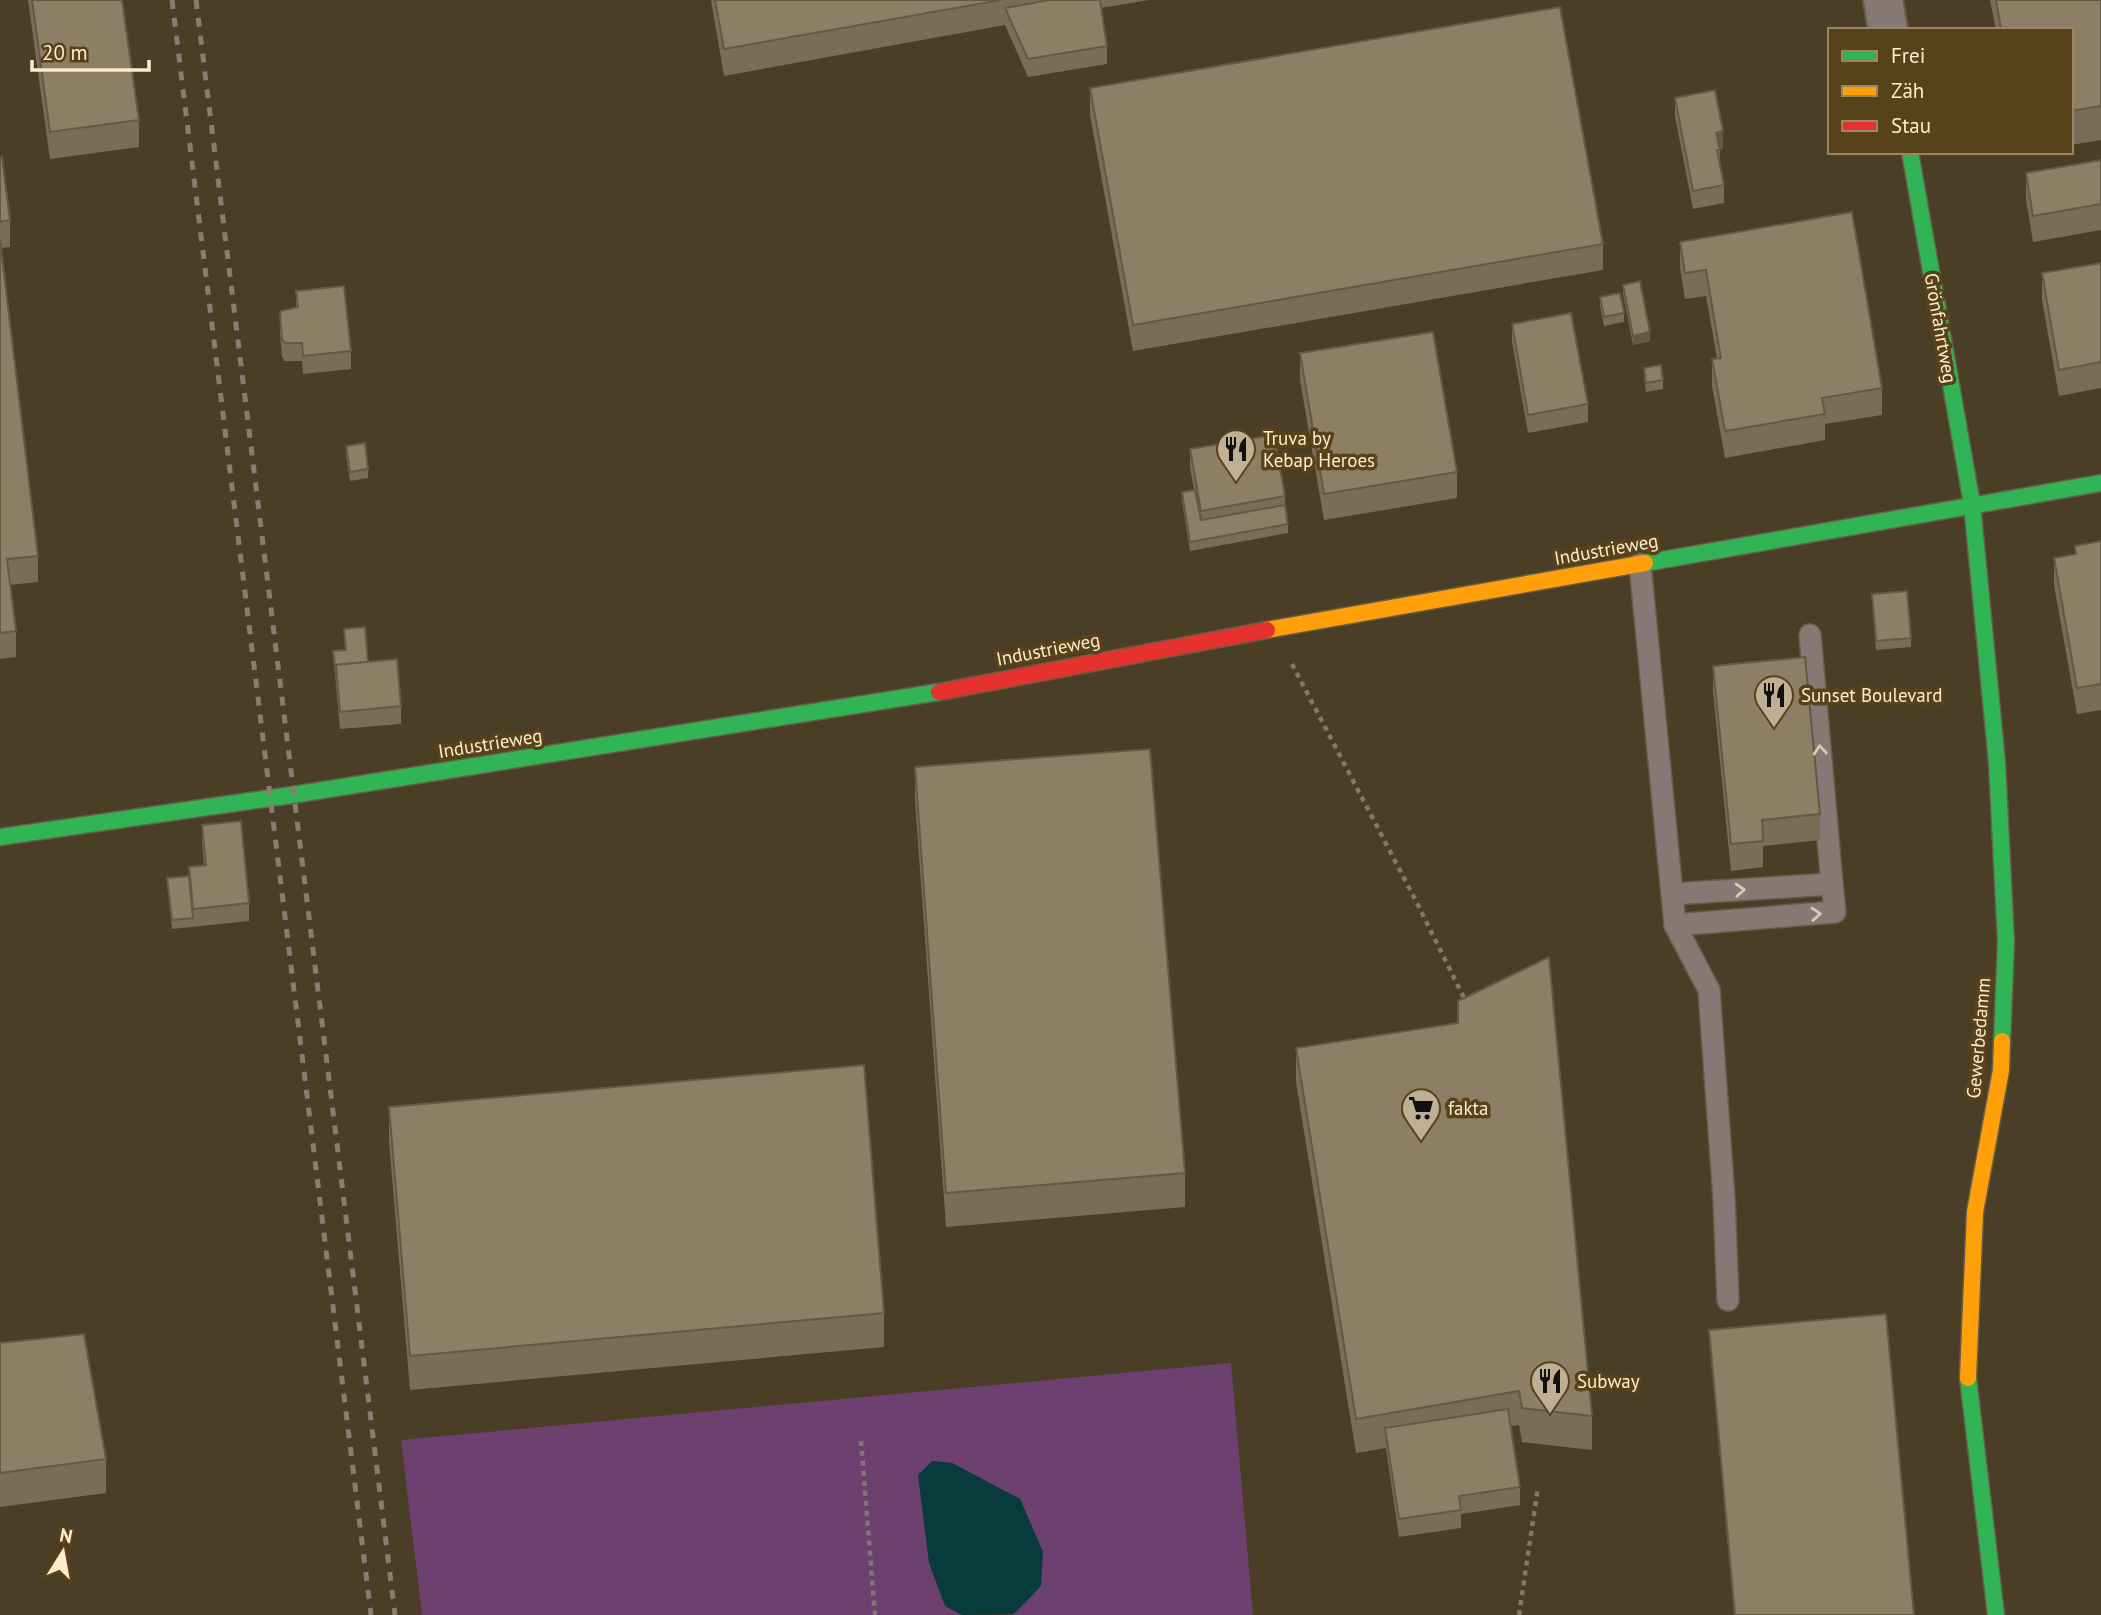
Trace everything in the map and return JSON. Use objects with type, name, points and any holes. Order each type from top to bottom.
[{"type":"street","points":[[1883,0],[1888,28]]},
{"type":"street","name":"Grönfahrtweg","points":[[1910,154],[1972,504]]},
{"type":"street","name":"Industrieweg","points":[[0,837],[292,795],[878,703],[1972,504],[2101,483]]},
{"type":"street","name":"Gewerbedamm","points":[[1972,504],[1997,763],[2006,942],[2001,1070],[1975,1212],[1967,1368],[1996,1615]]},
{"type":"lane","points":[[1640,564],[1675,925],[1709,990],[1724,1198],[1728,1300]]},
{"type":"lane","points":[[1675,925],[1835,912],[1810,635]]},
{"type":"lane","points":[[1672,894],[1832,884]]},
{"type":"path","points":[[1273,630],[1416,901],[1465,1000]]},
{"type":"path","points":[[862,1441],[875,1615]]},
{"type":"path","points":[[1519,1615],[1538,1487]]},
{"type":"shaded area","points":[[1231,1363],[1253,1615],[1004,1615],[1014,1614],[1043,1552],[1020,1499],[952,1463],[945,1606],[962,1615],[422,1615],[401,1440]]},
{"type":"water","points":[[932,1461],[952,1463],[1020,1499],[1043,1552],[1041,1586],[1014,1614],[962,1615],[945,1606],[929,1563],[918,1475]]},
{"type":"building","points":[[32,0],[122,0],[139,120],[50,132]]},
{"type":"building","points":[[715,0],[1001,0],[724,49]]},
{"type":"building","points":[[1049,0],[1100,0],[1107,46],[1028,59],[1005,8]]},
{"type":"building","points":[[1996,0],[2101,0],[2101,106],[2073,111],[2073,28],[2001,28]]},
{"type":"building","points":[[1560,7],[1603,244],[1133,325],[1090,88]]},
{"type":"building","points":[[1715,90],[1723,131],[1716,133],[1724,185],[1693,191],[1675,98]]},
{"type":"building","points":[[2,157],[10,220],[0,222],[0,158]]},
{"type":"building","points":[[2101,160],[2101,204],[2033,216],[2026,173]]},
{"type":"building","points":[[1852,212],[1882,388],[1822,398],[1825,414],[1725,431],[1712,359],[1721,358],[1706,270],[1685,273],[1680,242]]},
{"type":"building","points":[[0,240],[38,556],[7,559],[16,631],[0,633]]},
{"type":"building","points":[[2101,263],[2101,362],[2059,370],[2042,273]]},
{"type":"building","points":[[1640,281],[1650,332],[1633,336],[1623,285]]},
{"type":"building","points":[[344,286],[351,351],[303,356],[302,343],[285,343],[282,339],[281,311],[298,307],[296,291]]},
{"type":"building","points":[[1620,293],[1624,313],[1604,317],[1600,297]]},
{"type":"building","points":[[1571,313],[1588,404],[1528,415],[1512,324]]},
{"type":"building","points":[[1433,332],[1457,472],[1324,494],[1300,353]]},
{"type":"building","points":[[1661,365],[1663,380],[1646,383],[1644,368]]},
{"type":"building","name":"Truva by Kebap Heroes","points":[[1274,435],[1285,496],[1201,511],[1190,449]]},
{"type":"building","points":[[365,443],[368,469],[350,472],[346,446]]},
{"type":"building","points":[[1195,490],[1201,520],[1285,505],[1288,524],[1190,542],[1182,492]]},
{"type":"building","points":[[2101,541],[2101,684],[2077,688],[2054,558],[2076,554],[2075,546]]},
{"type":"building","points":[[1907,591],[1911,638],[1876,641],[1872,594]]},
{"type":"building","points":[[365,627],[368,662],[336,665],[336,674],[333,651],[346,650],[344,629]]},
{"type":"building","points":[[1805,657],[1820,814],[1762,820],[1763,841],[1731,844],[1713,666]]},
{"type":"building","points":[[397,659],[401,706],[340,712],[336,665]]},
{"type":"building","points":[[1150,749],[1185,1173],[946,1193],[915,767]]},
{"type":"building","points":[[241,821],[249,903],[193,909],[189,867],[206,865],[202,825]]},
{"type":"building","points":[[189,876],[193,918],[172,920],[167,878]]},
{"type":"building","points":[[1549,957],[1592,1416],[1522,1408],[1519,1391],[1356,1419],[1296,1048],[1458,1023],[1458,1001]]},
{"type":"building","points":[[864,1065],[884,1313],[410,1356],[389,1107]]},
{"type":"building","points":[[1886,1314],[1914,1615],[1735,1615],[1709,1330]]},
{"type":"building","points":[[84,1334],[106,1459],[0,1473],[0,1343]]},
{"type":"building","points":[[1508,1409],[1520,1487],[1459,1496],[1461,1510],[1399,1519],[1385,1428]]},
{"type":"railway","points":[[172,0],[371,1615]]},
{"type":"railway","points":[[196,0],[395,1615]]},
{"type":"traffic: fast","points":[[1910,154],[1972,504],[1997,763],[2006,942],[2002,1041]]},
{"type":"traffic: fast","points":[[1645,563],[2101,483]]},
{"type":"traffic: fast","points":[[0,837],[292,795],[939,692]]},
{"type":"traffic: fast","points":[[1968,1378],[1996,1615]]},
{"type":"traffic: slow","points":[[1267,630],[1645,563]]},
{"type":"traffic: slow","points":[[1968,1378],[1975,1212],[2001,1070],[2002,1041]]},
{"type":"traffic: jam","points":[[939,692],[1267,630]]},
{"type":"place","name":"Truva by Kebap Heroes","points":[[1236,483]]},
{"type":"place","name":"Sunset Boulevard","points":[[1774,729]]},
{"type":"place","name":"fakta","points":[[1421,1142]]},
{"type":"place","name":"Subway","points":[[1550,1415]]}]
